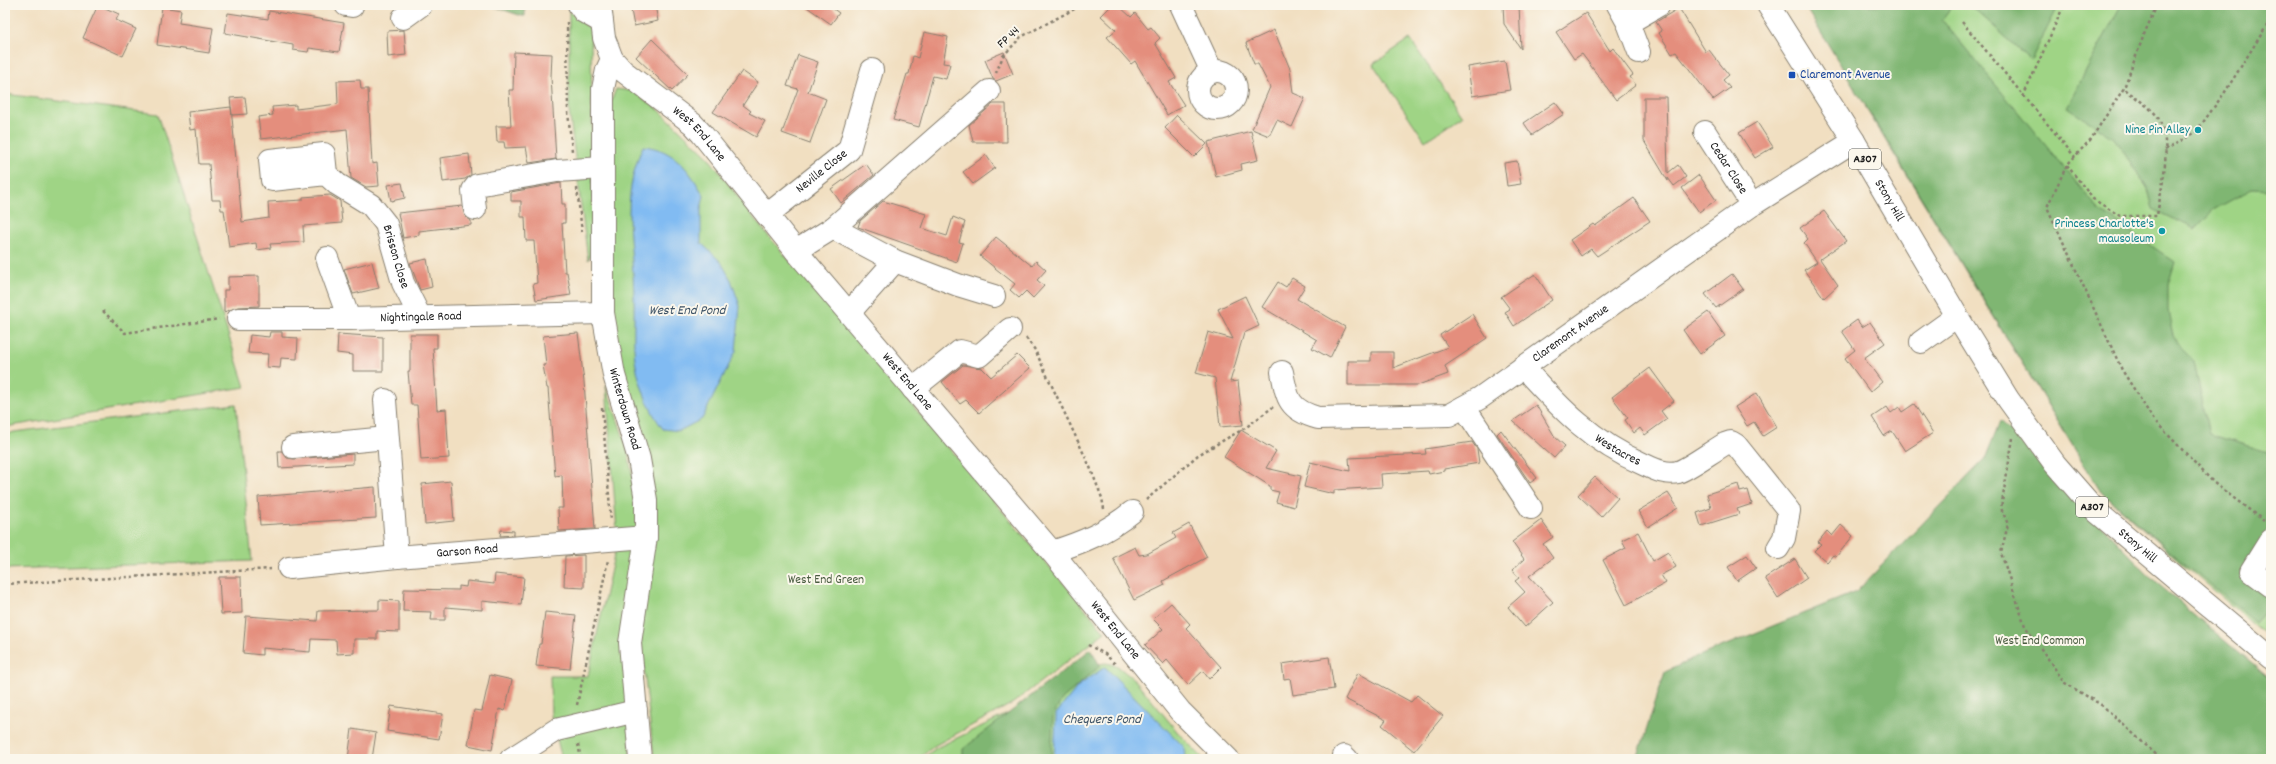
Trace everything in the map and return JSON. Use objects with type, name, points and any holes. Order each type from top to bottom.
[{"type":"street","points":[[403,18],[421,5]]},
{"type":"street","points":[[1181,5],[1212,72]]},
{"type":"street","points":[[1638,52],[1623,14],[1659,5]]},
{"type":"street","name":"Stony Hill","points":[[1768,5],[1854,141],[1957,316],[2027,425],[2056,464],[2097,512],[2271,658]]},
{"type":"street","points":[[573,10],[601,14]]},
{"type":"street","name":"West End Lane","points":[[601,14],[604,38],[612,59],[623,71],[693,124],[849,314],[1052,552],[1180,711],[1228,759]]},
{"type":"street","name":"Winterdown Road","points":[[612,59],[606,70],[603,90],[603,313],[614,375],[640,459],[646,500],[646,537],[630,643],[640,759]]},
{"type":"street","name":"Neville Close","points":[[767,215],[849,150],[872,70]]},
{"type":"street","points":[[796,250],[833,228],[989,91]]},
{"type":"street","name":"Cedar Close","points":[[1705,132],[1752,205]]},
{"type":"street","name":"Claremont Avenue","points":[[1282,372],[1287,396],[1301,413],[1318,418],[1449,415],[1480,398],[1752,205],[1854,141]]},
{"type":"street","points":[[475,209],[473,190],[477,185],[575,170],[603,168]]},
{"type":"street","name":"Brisson Close","points":[[326,174],[337,184],[371,204],[386,224],[403,283],[420,317]]},
{"type":"street","points":[[833,228],[895,261],[958,285],[994,296]]},
{"type":"street","points":[[327,258],[349,319]]},
{"type":"street","points":[[849,314],[895,261]]},
{"type":"street","name":"Nightingale Road","points":[[238,319],[349,319],[603,313]]},
{"type":"street","points":[[1921,342],[1957,316]]},
{"type":"street","points":[[913,389],[960,351],[979,356],[1016,331]]},
{"type":"street","name":"Westacres","points":[[1523,367],[1563,411],[1592,436],[1623,456],[1661,472],[1678,472],[1731,442],[1750,461],[1789,511],[1784,538],[1778,548]]},
{"type":"street","points":[[385,400],[397,557]]},
{"type":"street","points":[[1464,407],[1531,508]]},
{"type":"street","points":[[293,447],[388,438]]},
{"type":"street","points":[[1052,552],[1093,538],[1132,512]]},
{"type":"street","name":"Garson Road","points":[[289,568],[397,557],[646,537]]},
{"type":"street","points":[[2271,539],[2251,571],[2271,586]]},
{"type":"street","points":[[511,759],[556,730],[636,712]]},
{"type":"path","name":"FP 44","points":[[989,91],[1003,56],[1020,37],[1082,5]]},
{"type":"path","points":[[2024,97],[2064,5]]},
{"type":"path","points":[[2158,5],[2145,32],[2124,88],[2091,139],[2067,166],[2047,207],[2122,370],[2153,419],[2214,483],[2264,522],[2271,524]]},
{"type":"path","points":[[573,10],[568,112],[583,238]]},
{"type":"path","points":[[2165,150],[2196,132],[2215,107],[2271,19]]},
{"type":"path","points":[[1962,22],[2075,157]]},
{"type":"path","points":[[2067,166],[2093,199],[2120,216],[2157,216],[2165,150],[2162,125],[2156,115],[2124,88]]},
{"type":"path","points":[[102,311],[125,333],[224,318],[238,319]]},
{"type":"path","points":[[1016,331],[1035,350],[1090,467],[1102,498],[1107,530]]},
{"type":"path","points":[[1132,512],[1198,455],[1244,428],[1287,396]]},
{"type":"path","points":[[581,759],[575,726],[580,687],[611,540],[602,400]]},
{"type":"path","points":[[2027,425],[2013,436],[2001,508],[2008,524],[2001,553],[2025,626],[2065,683],[2103,706],[2161,759]]},
{"type":"path","points":[[5,584],[289,568]]},
{"type":"green space","points":[[489,5],[525,5],[525,16],[522,16]]},
{"type":"green space","points":[[1804,5],[1954,5],[1942,20],[2099,210],[2175,262],[2168,285],[2168,310],[2173,336],[2181,348],[2194,361],[2209,434],[2271,453],[2271,604],[2255,622],[2101,492]]},
{"type":"green space","points":[[1936,5],[2271,5],[2271,640],[2101,492],[1865,107]]},
{"type":"green space","points":[[1970,5],[2059,5],[2031,60]]},
{"type":"green space","points":[[2121,5],[2271,5],[2271,190],[2252,189],[2213,210],[2195,229],[2153,209],[2148,189],[2114,138],[2067,107]]},
{"type":"green space","points":[[569,11],[591,29],[593,226],[592,253],[588,260],[569,110]]},
{"type":"green space","points":[[1410,39],[1462,116],[1425,141],[1373,64]]},
{"type":"green space","name":"West End Green","points":[[616,89],[632,91],[659,110],[708,157],[760,226],[1105,632],[1013,703],[934,746],[918,759],[654,759],[639,624],[649,553],[607,315],[610,104]]},
{"type":"green space","points":[[5,94],[158,114],[245,387],[5,427]]},
{"type":"green space","points":[[606,386],[627,447],[638,505],[630,759],[562,759],[551,716],[550,676],[588,676],[616,546],[617,532]]},
{"type":"green space","points":[[236,404],[252,561],[5,569],[5,435],[14,432]]},
{"type":"green space","name":"West End Common","points":[[2000,421],[2157,583],[2271,680],[2271,759],[1637,759],[1665,672],[1699,656],[1856,592],[1985,459]]},
{"type":"green space","points":[[1091,649],[1100,666],[1062,699],[1053,716],[1051,759],[963,759],[963,749]]},
{"type":"green space","points":[[1106,663],[1116,665],[1136,681],[1180,735],[1204,759],[922,759],[936,748],[1020,708],[1097,664]]},
{"type":"water","name":"West End Pond","points":[[643,146],[654,148],[673,157],[687,170],[699,187],[704,196],[701,209],[701,243],[721,262],[731,280],[740,306],[736,351],[702,419],[679,431],[663,429],[658,422],[643,391],[636,366],[629,203],[631,185]]},
{"type":"water","name":"Chequers Pond","points":[[1105,667],[1184,747],[1185,759],[1054,759],[1056,714],[1078,686]]},
{"type":"building","points":[[98,5],[119,14],[116,20],[136,29],[123,56],[83,38]]},
{"type":"building","points":[[630,5],[655,5],[658,21],[634,26]]},
{"type":"building","points":[[804,5],[828,5],[839,13],[831,24]]},
{"type":"building","points":[[1112,5],[1118,5],[1131,17],[1135,13],[1148,29],[1151,27],[1160,38],[1155,43],[1176,78],[1169,82],[1184,105],[1167,115],[1135,61],[1131,64],[1107,37],[1116,30],[1101,16]]},
{"type":"building","points":[[1503,5],[1519,5],[1521,49],[1504,24]]},
{"type":"building","points":[[162,7],[181,10],[179,23],[213,28],[209,53],[157,45]]},
{"type":"building","points":[[1679,8],[1706,52],[1709,50],[1729,75],[1723,80],[1730,88],[1713,100],[1676,52],[1672,54],[1659,33],[1662,31],[1656,22]]},
{"type":"building","points":[[269,11],[344,23],[339,52],[309,48],[308,52],[293,50],[293,45],[225,33],[228,13],[268,19]]},
{"type":"building","points":[[1586,13],[1610,51],[1613,48],[1633,75],[1630,77],[1636,85],[1616,100],[1582,54],[1574,59],[1556,32]]},
{"type":"building","points":[[404,30],[406,55],[388,57],[387,31]]},
{"type":"building","points":[[1274,30],[1290,69],[1293,93],[1305,98],[1292,127],[1277,120],[1269,136],[1252,129],[1270,87],[1258,64],[1254,64],[1246,43]]},
{"type":"building","points":[[924,32],[948,37],[943,63],[950,64],[946,79],[933,76],[919,127],[893,120],[907,74],[909,74],[913,56],[918,58]]},
{"type":"building","points":[[652,39],[688,74],[672,91],[636,57]]},
{"type":"building","points":[[514,52],[552,54],[551,77],[556,159],[529,163],[526,147],[505,148],[504,142],[497,142],[496,126],[511,126],[509,90],[513,90]]},
{"type":"building","points":[[1004,52],[1013,74],[996,81],[993,79],[985,60]]},
{"type":"building","points":[[798,55],[818,62],[808,92],[826,99],[810,143],[782,133],[798,89],[787,86]]},
{"type":"building","points":[[1505,61],[1510,90],[1472,96],[1468,67]]},
{"type":"building","points":[[742,71],[758,82],[743,105],[751,111],[749,113],[765,121],[756,137],[713,112]]},
{"type":"building","points":[[360,80],[361,89],[368,89],[372,164],[377,163],[379,186],[366,187],[351,178],[347,129],[261,139],[258,117],[273,115],[272,107],[296,105],[296,109],[338,104],[337,81]]},
{"type":"building","points":[[245,97],[247,114],[232,115],[230,98]]},
{"type":"building","points":[[1644,97],[1666,97],[1668,173],[1678,165],[1686,177],[1674,186],[1668,178],[1668,181],[1644,141]]},
{"type":"building","points":[[1555,102],[1564,114],[1532,135],[1524,123]]},
{"type":"building","points":[[993,104],[1006,104],[1007,142],[973,142],[969,125]]},
{"type":"building","points":[[231,107],[242,222],[269,218],[268,202],[303,200],[303,197],[330,195],[340,201],[342,223],[303,226],[304,242],[270,244],[271,248],[257,250],[256,243],[229,247],[224,210],[221,210],[220,200],[212,200],[209,164],[199,164],[196,129],[190,130],[188,112]]},
{"type":"building","points":[[1177,115],[1207,144],[1194,157],[1165,128]]},
{"type":"building","points":[[1757,122],[1773,147],[1755,158],[1739,133]]},
{"type":"building","points":[[1251,131],[1258,160],[1241,164],[1242,170],[1216,177],[1208,142]]},
{"type":"building","points":[[469,154],[471,175],[465,179],[443,182],[440,158]]},
{"type":"building","points":[[986,155],[995,168],[973,184],[963,172]]},
{"type":"building","points":[[1517,161],[1521,184],[1507,186],[1504,163]]},
{"type":"building","points":[[866,164],[874,175],[841,203],[831,189]]},
{"type":"building","points":[[1699,175],[1716,200],[1699,212],[1682,188]]},
{"type":"building","points":[[402,183],[405,198],[391,201],[388,185]]},
{"type":"building","points":[[561,183],[562,204],[565,204],[565,223],[562,223],[565,272],[567,272],[571,295],[536,300],[533,284],[537,283],[534,241],[526,241],[525,217],[521,217],[521,201],[511,201],[511,192]]},
{"type":"building","points":[[1634,198],[1650,221],[1597,256],[1591,249],[1581,256],[1570,240],[1593,224],[1595,226]]},
{"type":"building","points":[[883,201],[926,214],[921,228],[947,236],[953,217],[965,222],[959,242],[963,243],[957,262],[858,227],[860,221]]},
{"type":"building","points":[[462,206],[465,216],[471,221],[471,225],[419,231],[419,235],[403,238],[398,213]]},
{"type":"building","points":[[1824,211],[1846,241],[1820,259],[1838,285],[1824,298],[1804,270],[1817,262],[1804,243],[1808,239],[1800,228]]},
{"type":"building","points":[[996,237],[1032,266],[1036,261],[1046,270],[1037,280],[1044,286],[1033,298],[1026,291],[1019,298],[1010,290],[1015,284],[980,256]]},
{"type":"building","points":[[427,259],[432,287],[420,290],[410,263]]},
{"type":"building","points":[[372,262],[379,288],[353,294],[344,269]]},
{"type":"building","points":[[1535,274],[1552,300],[1514,326],[1505,312],[1510,309],[1501,297]]},
{"type":"building","points":[[1732,274],[1743,289],[1716,308],[1705,294]]},
{"type":"building","points":[[259,276],[259,306],[238,307],[224,312],[224,290],[228,290],[228,277]]},
{"type":"building","points":[[1292,278],[1305,286],[1297,299],[1345,327],[1330,358],[1312,348],[1317,340],[1262,307],[1278,282],[1286,287]]},
{"type":"building","points":[[1245,296],[1259,326],[1244,333],[1230,382],[1238,381],[1243,425],[1220,427],[1215,378],[1196,373],[1208,332],[1233,339],[1218,309]]},
{"type":"building","points":[[1708,312],[1725,336],[1700,354],[1683,330]]},
{"type":"building","points":[[1472,314],[1487,338],[1445,366],[1448,374],[1418,385],[1348,385],[1348,361],[1371,361],[1371,352],[1393,352],[1393,368],[1448,347],[1440,335]]},
{"type":"building","points":[[1857,320],[1862,327],[1870,322],[1885,343],[1864,358],[1882,382],[1870,392],[1845,358],[1855,350],[1842,331]]},
{"type":"building","points":[[270,332],[282,332],[282,337],[298,338],[297,359],[281,358],[280,368],[267,367],[268,354],[248,353],[250,335],[269,337]]},
{"type":"building","points":[[578,333],[584,382],[595,529],[559,531],[558,508],[563,508],[562,475],[555,476],[548,388],[543,365],[546,365],[543,336]]},
{"type":"building","points":[[338,334],[383,337],[383,371],[353,371],[353,355],[337,353]]},
{"type":"building","points":[[410,334],[437,334],[437,348],[433,348],[437,410],[446,409],[449,458],[421,460],[417,405],[411,405],[408,371],[410,371]]},
{"type":"building","points":[[1017,355],[1030,368],[979,413],[966,400],[960,404],[942,382],[963,365],[982,368],[991,377]]},
{"type":"building","points":[[1650,368],[1674,401],[1661,411],[1667,419],[1645,435],[1640,428],[1634,433],[1625,420],[1628,418],[1612,397]]},
{"type":"building","points":[[1757,393],[1777,427],[1763,436],[1754,422],[1747,426],[1735,407]]},
{"type":"building","points":[[1914,404],[1933,433],[1905,451],[1892,431],[1884,436],[1872,417],[1887,407],[1891,413],[1899,407],[1902,412]]},
{"type":"building","points":[[1536,405],[1555,437],[1565,446],[1554,458],[1513,421]]},
{"type":"building","points":[[1241,430],[1276,451],[1266,468],[1301,476],[1294,507],[1276,502],[1279,492],[1270,490],[1270,486],[1224,457]]},
{"type":"building","points":[[1501,430],[1537,478],[1530,483],[1497,434]]},
{"type":"building","points":[[1472,442],[1477,449],[1479,463],[1444,469],[1444,471],[1429,474],[1428,471],[1381,474],[1382,487],[1334,490],[1334,494],[1304,487],[1310,462],[1350,471],[1349,458],[1426,454],[1425,449]]},
{"type":"building","points":[[278,451],[282,451],[287,458],[294,459],[353,454],[353,464],[279,468]]},
{"type":"building","points":[[1595,477],[1618,498],[1601,517],[1578,495]]},
{"type":"building","points":[[451,481],[454,521],[425,524],[422,484]]},
{"type":"building","points":[[1738,484],[1740,492],[1748,490],[1752,504],[1737,509],[1739,514],[1701,526],[1697,513],[1711,508],[1707,494]]},
{"type":"building","points":[[375,487],[376,518],[260,525],[258,497]]},
{"type":"building","points":[[1668,493],[1678,508],[1648,527],[1638,511]]},
{"type":"building","points":[[1541,520],[1553,537],[1543,544],[1553,558],[1529,576],[1553,602],[1525,627],[1508,607],[1525,592],[1515,581],[1519,578],[1512,570],[1524,559],[1512,542]]},
{"type":"building","points":[[1189,524],[1207,557],[1163,581],[1165,585],[1134,600],[1113,558],[1135,547],[1139,555],[1147,554],[1176,538],[1173,533]]},
{"type":"building","points":[[1841,525],[1853,536],[1836,557],[1833,555],[1827,562],[1814,551],[1821,544],[1818,542],[1827,531],[1832,536]]},
{"type":"building","points":[[501,530],[514,531],[514,535],[500,536]]},
{"type":"building","points":[[1638,532],[1653,561],[1668,552],[1676,567],[1661,575],[1666,583],[1626,605],[1603,560],[1626,548],[1622,540]]},
{"type":"building","points":[[584,555],[584,588],[564,587],[565,556]]},
{"type":"building","points":[[1747,555],[1756,568],[1737,581],[1728,567]]},
{"type":"building","points":[[1795,559],[1807,578],[1778,598],[1765,578]]},
{"type":"building","points":[[495,574],[524,577],[521,605],[482,601],[482,610],[445,607],[445,620],[431,620],[432,612],[403,611],[404,589],[459,590],[459,586],[466,587],[467,581],[494,584]]},
{"type":"building","points":[[219,577],[241,577],[242,613],[221,614]]},
{"type":"building","points":[[379,600],[399,601],[399,632],[377,631],[377,639],[354,639],[354,653],[337,654],[336,640],[311,639],[310,652],[262,648],[262,655],[243,653],[246,616],[317,621],[318,611],[379,610]]},
{"type":"building","points":[[1171,603],[1190,624],[1186,628],[1221,667],[1209,679],[1203,671],[1188,685],[1167,660],[1163,664],[1145,645],[1163,629],[1153,619]]},
{"type":"building","points":[[545,612],[576,615],[570,669],[536,666],[539,644],[541,644]]},
{"type":"building","points":[[1329,657],[1334,689],[1293,695],[1290,678],[1284,679],[1282,664]]},
{"type":"building","points":[[1358,673],[1411,702],[1417,695],[1443,716],[1414,751],[1382,725],[1386,720],[1345,699]]},
{"type":"building","points":[[490,675],[512,680],[505,711],[499,709],[492,750],[468,745],[474,710],[482,711]]},
{"type":"building","points":[[391,706],[443,714],[439,739],[387,731]]},
{"type":"building","points":[[352,729],[376,733],[372,759],[348,759]]},
{"type":"place","name":"Claremont Avenue","points":[[1792,75]]},
{"type":"place","name":"Nine Pin Alley","points":[[2198,130]]},
{"type":"place","name":"Princess Charlotte's mausoleum","points":[[2162,231]]}]
